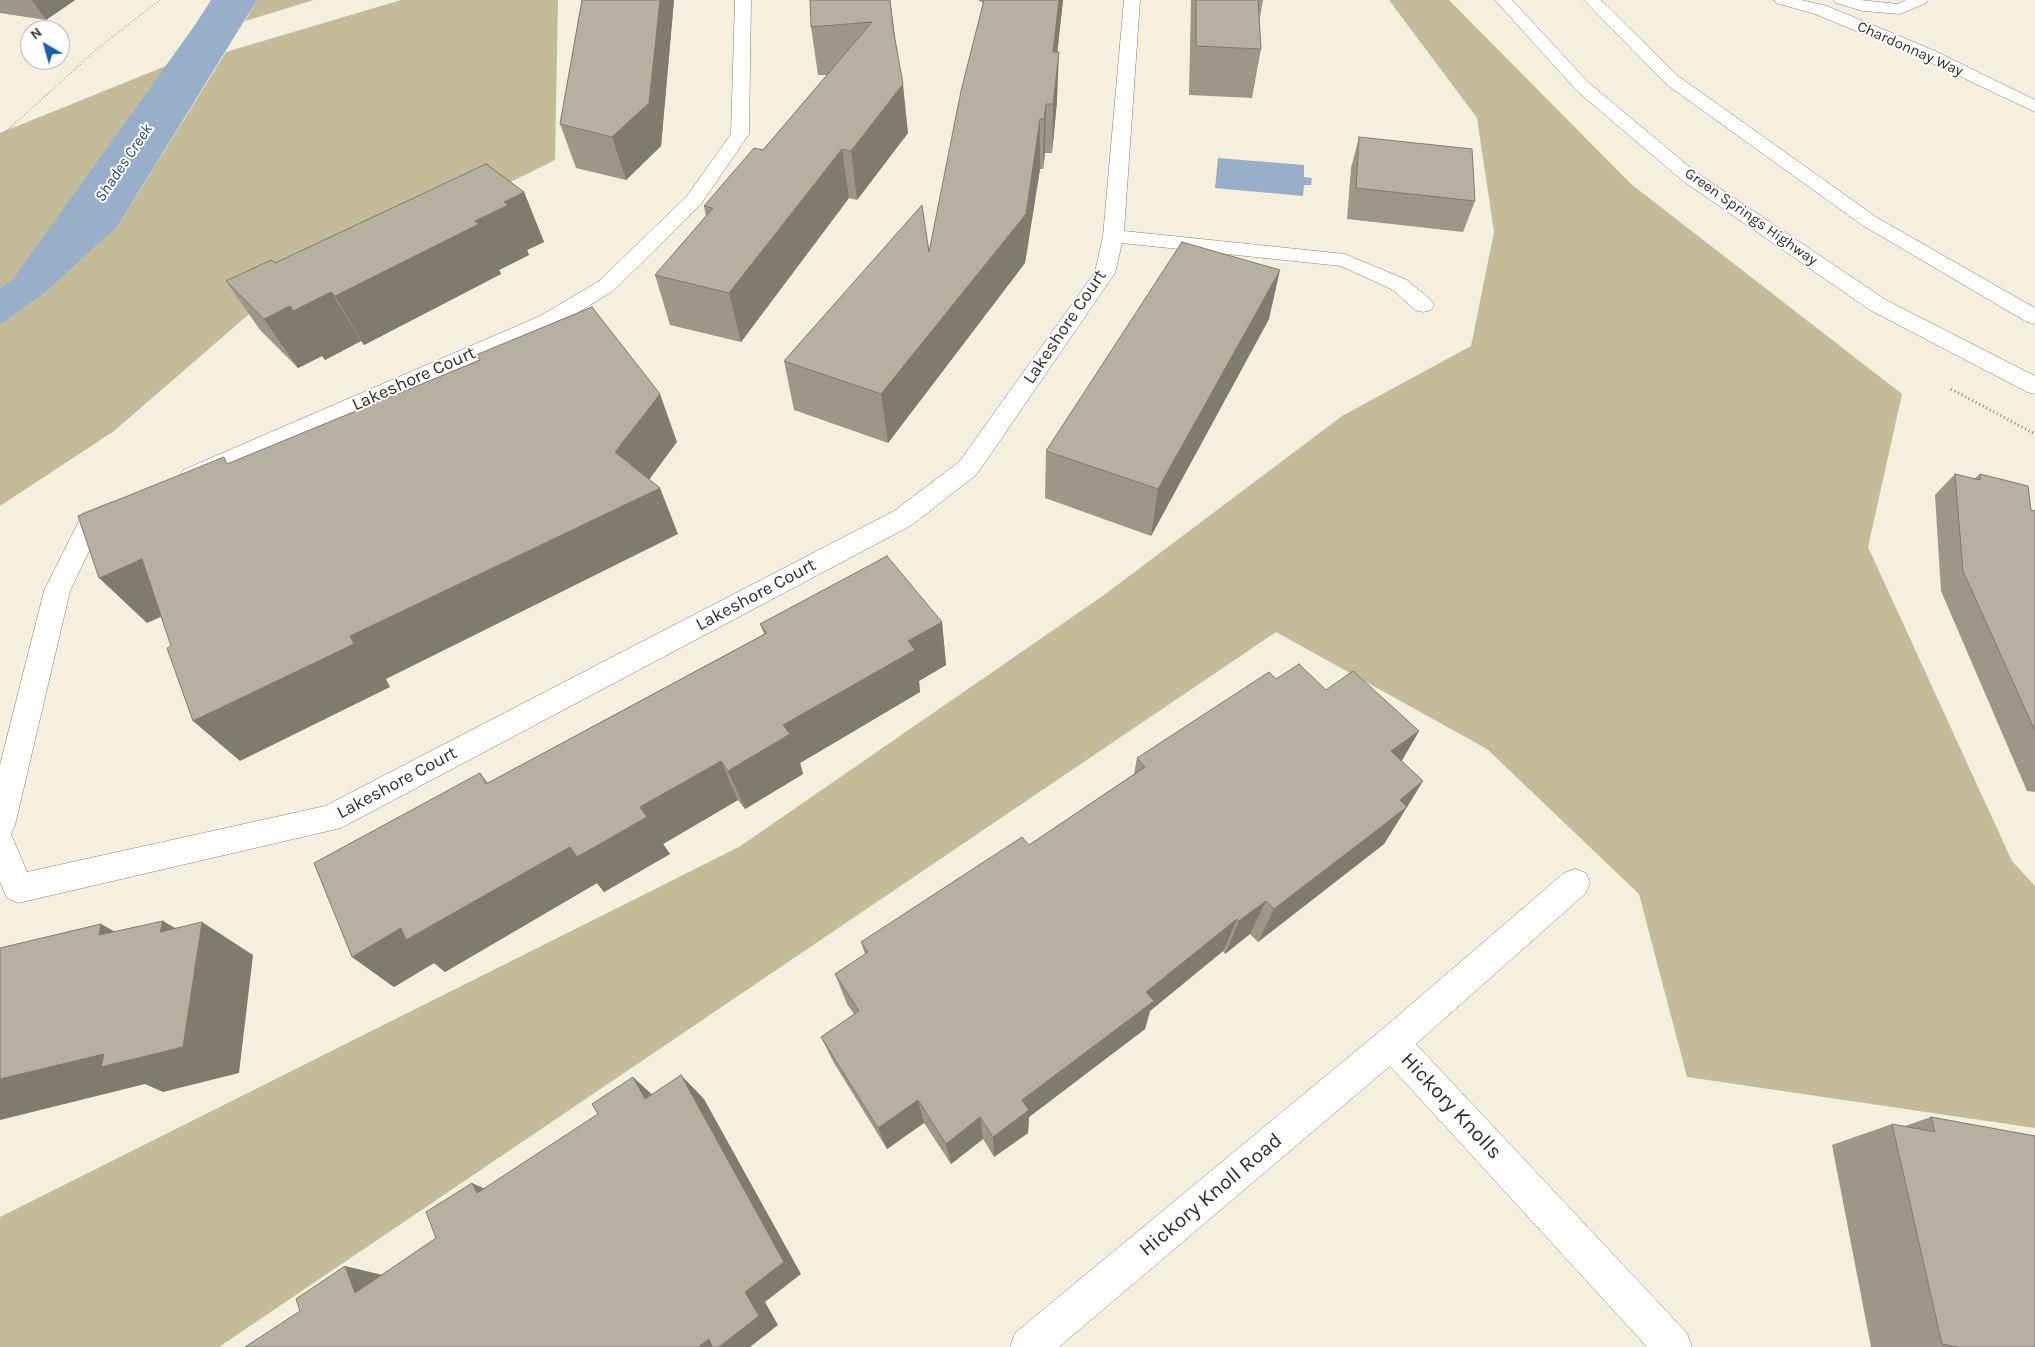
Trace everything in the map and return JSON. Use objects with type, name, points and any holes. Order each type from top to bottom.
[{"type":"street","name":"Lakeshore Court","points":[[174,484],[548,321],[606,286],[694,200],[740,134],[743,0]]},
{"type":"street","points":[[1132,0],[1113,236],[1345,260],[1400,285],[1423,305]]},
{"type":"street","name":"Green Springs Highway","points":[[1503,0],[1583,87],[1690,177],[1878,304],[2035,386]]},
{"type":"street","points":[[1592,0],[1672,80],[1869,221],[2035,317]]},
{"type":"street","name":"Chardonnay Way","points":[[1782,0],[1821,10],[1927,54],[2035,107]]},
{"type":"street","points":[[1842,0],[1863,6],[1900,9],[1920,0]]},
{"type":"street","name":"Lakeshore Court","points":[[0,843],[18,888],[330,818],[903,518],[968,468],[1105,273],[1113,236]]},
{"type":"street","points":[[0,825],[57,591],[92,520],[129,504]]},
{"type":"street","name":"Hickory Knolls","points":[[1575,883],[1392,1043],[1673,1347]]},
{"type":"street","name":"Hickory Knoll Road","points":[[1029,1347],[1392,1043]]},
{"type":"path","points":[[0,138],[98,48],[160,0]]},
{"type":"shaded area","points":[[257,0],[314,0],[245,21]]},
{"type":"shaded area","points":[[401,0],[558,0],[555,160],[255,309],[114,431],[0,506],[0,325],[45,293],[117,227],[226,52]]},
{"type":"shaded area","points":[[1389,0],[1449,0],[1631,184],[1902,394],[1868,547],[2012,861],[2035,886],[2035,1128],[1687,1077],[1639,894],[1487,749],[1276,632],[219,1347],[0,1347],[0,1217],[739,847],[1104,595],[1342,416],[1471,346],[1494,232],[1477,118]]},
{"type":"shaded area","points":[[166,66],[13,280],[0,288],[0,133]]},
{"type":"water","name":"Shades Creek","points":[[211,0],[257,0],[117,227],[45,293],[0,325],[0,288],[13,279]]},
{"type":"water","points":[[1218,158],[1304,165],[1304,177],[1312,178],[1311,185],[1304,185],[1303,196],[1215,188]]},
{"type":"building","points":[[582,0],[660,0],[649,103],[612,137],[560,124]]},
{"type":"building","points":[[810,0],[890,0],[903,84],[851,151],[842,149],[729,293],[655,275],[713,208],[704,206],[754,148],[763,150],[872,22],[811,27]]},
{"type":"building","points":[[984,0],[1059,0],[1053,52],[1059,52],[1053,104],[1046,104],[1044,119],[1040,119],[1026,214],[881,394],[784,361],[922,205],[929,252],[961,91]]},
{"type":"building","points":[[1196,0],[1258,0],[1261,49],[1196,46]]},
{"type":"building","points":[[1359,137],[1472,149],[1475,201],[1356,188]]},
{"type":"building","points":[[486,164],[524,192],[504,202],[508,205],[475,221],[479,224],[335,296],[331,292],[293,311],[290,306],[264,319],[226,281],[271,260],[275,263]]},
{"type":"building","points":[[1182,242],[1280,270],[1158,489],[1046,451]]},
{"type":"building","points":[[592,307],[660,394],[615,452],[660,488],[350,636],[354,644],[193,721],[167,648],[171,646],[142,559],[99,578],[78,516],[224,457],[227,464],[480,360],[476,355]]},
{"type":"building","points":[[1955,474],[1980,480],[1980,474],[2028,486],[2031,510],[2035,511],[2035,731],[1963,571]]},
{"type":"building","points":[[887,556],[942,622],[908,641],[915,650],[783,725],[790,734],[728,771],[721,761],[640,807],[647,817],[577,857],[570,847],[406,940],[401,928],[352,957],[314,863],[480,773],[486,784],[767,633],[760,624]]},
{"type":"building","points":[[1299,664],[1326,690],[1353,671],[1419,731],[1391,751],[1423,781],[1400,800],[1407,807],[1274,909],[1266,901],[1239,921],[1237,919],[1146,992],[1154,1001],[1022,1100],[1029,1110],[993,1137],[980,1117],[946,1144],[918,1100],[878,1128],[821,1037],[859,1011],[835,974],[868,952],[861,942],[1022,837],[1029,845],[1145,767],[1137,758],[1269,672],[1276,679]]},
{"type":"building","points":[[163,921],[160,932],[202,922],[183,1047],[101,1067],[104,1054],[0,1079],[0,948],[101,924],[99,935]]},
{"type":"building","points":[[681,1075],[784,1262],[745,1292],[759,1316],[719,1347],[712,1347],[709,1339],[698,1347],[245,1347],[300,1311],[296,1299],[345,1266],[355,1293],[436,1238],[426,1212],[472,1183],[477,1193],[598,1114],[592,1104],[633,1077],[645,1099]]},
{"type":"building","points":[[1931,1117],[2035,1136],[2035,1347],[1959,1347],[1942,1344],[1892,1124],[1935,1132]]}]
